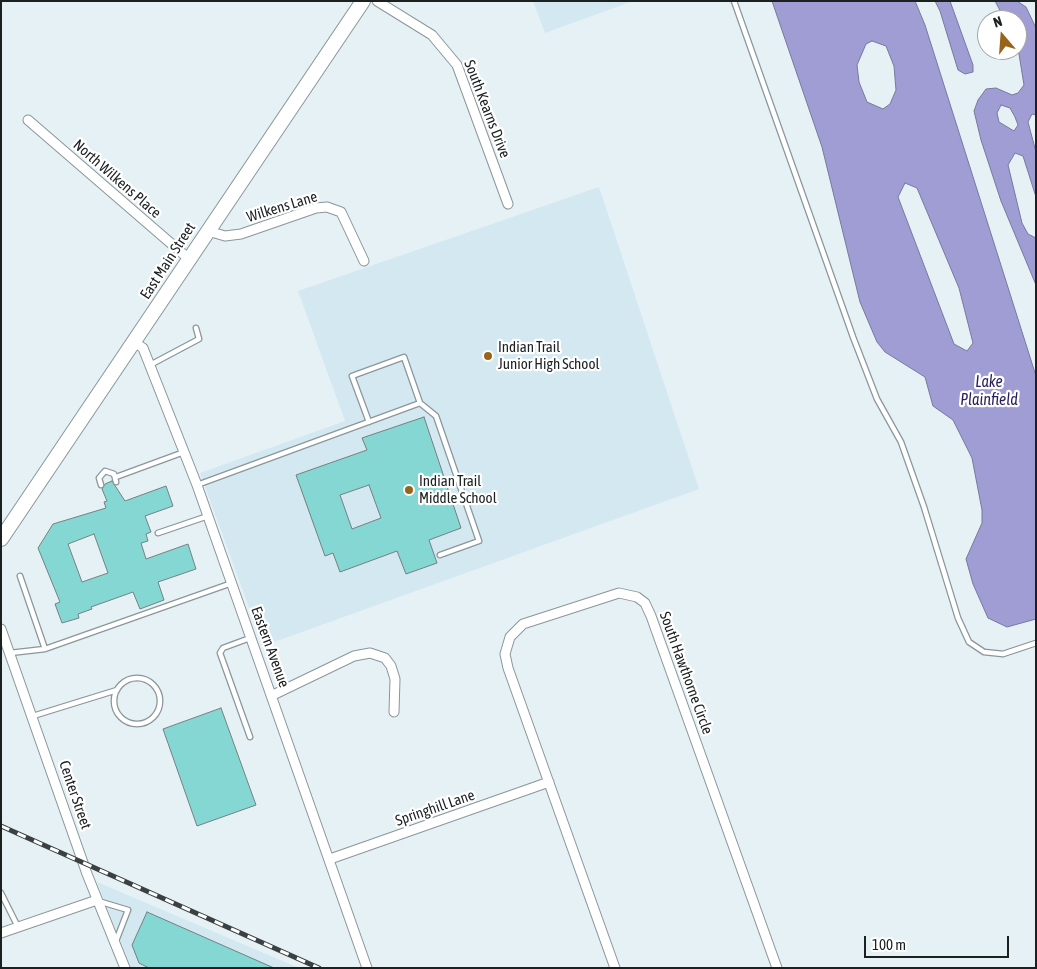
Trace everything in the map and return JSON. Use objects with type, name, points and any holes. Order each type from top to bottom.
[{"type":"main road","name":"East Main Street","points":[[3,533],[363,1]]},
{"type":"street","name":"South Kearns Drive","points":[[377,1],[432,35],[454,60],[508,204]]},
{"type":"street","name":"North Wilkens Place","points":[[28,120],[189,259]]},
{"type":"street","name":"Wilkens Lane","points":[[208,231],[225,236],[241,234],[316,208],[327,207],[341,212],[364,261]]},
{"type":"street","name":"Eastern Avenue","points":[[134,342],[143,348],[197,485],[367,968]]},
{"type":"street","name":"South Hawthorne Circle","points":[[615,968],[506,660],[508,642],[513,632],[523,624],[612,594],[630,594],[645,603],[651,616],[777,968]]},
{"type":"street","name":"Center Street","points":[[1,629],[97,900],[125,968]]},
{"type":"street","points":[[272,695],[354,656],[370,653],[385,658],[391,666],[395,679],[394,712]]},
{"type":"street","name":"Springhill Lane","points":[[330,859],[549,782]]},
{"type":"street","points":[[1,933],[97,900]]},
{"type":"lane","points":[[734,1],[853,337],[877,399],[904,452],[924,507],[958,618],[969,642],[984,652],[1003,654],[1036,643]]},
{"type":"lane","points":[[150,365],[199,338],[196,328]]},
{"type":"lane","points":[[369,422],[352,376],[404,357],[420,403],[436,416],[479,542],[440,555]]},
{"type":"lane","points":[[197,485],[420,403]]},
{"type":"lane","points":[[116,477],[184,452]]},
{"type":"lane","points":[[101,485],[99,478],[102,472],[112,471],[116,477],[116,482]]},
{"type":"lane","points":[[158,533],[208,516]]},
{"type":"lane","points":[[20,576],[45,649]]},
{"type":"lane","points":[[10,652],[45,649],[232,583]]},
{"type":"lane","points":[[250,738],[220,653],[223,648],[252,637]]},
{"type":"lane","points":[[33,716],[117,690],[131,679],[148,681],[159,695],[157,712],[143,724],[126,722],[115,708],[117,690]]},
{"type":"lane","points":[[1,894],[18,927]]},
{"type":"lane","points":[[97,900],[128,910],[115,942]]},
{"type":"shaded area","points":[[533,1],[633,1],[545,33]]},
{"type":"shaded area","name":"Indian Trail Junior High School","points":[[599,187],[699,489],[263,646],[200,473],[345,421],[298,291]]},
{"type":"shaded area","points":[[97,882],[299,968],[130,968]]},
{"type":"water","name":"Lake Plainfield","points":[[772,1],[915,1],[925,25],[1036,376],[1036,619],[1007,627],[988,618],[973,584],[966,559],[982,523],[982,510],[972,458],[953,420],[933,406],[925,377],[885,352],[877,342],[860,302],[822,147]],"holes":[[[872,41],[886,46],[894,66],[896,90],[890,104],[883,109],[867,102],[859,82],[857,65],[866,44]],[[905,183],[917,188],[959,288],[973,343],[967,351],[954,344],[898,197]]]},
{"type":"water","points":[[935,1],[950,1],[973,65],[973,72],[965,74],[958,70],[940,11]]},
{"type":"water","points":[[995,1],[1017,1],[1026,7],[1036,28],[1036,115],[1032,114],[1028,122],[1036,152],[1036,197],[1023,156],[1015,153],[1008,165],[1022,223],[1028,234],[1036,238],[1036,285],[1001,201],[981,140],[974,111],[978,100],[986,89],[996,88],[1012,95],[1018,93],[1024,85],[1020,60],[1027,60],[1027,10],[1000,10]],"holes":[[[1001,105],[1010,108],[1018,125],[1014,131],[999,122],[997,113]]]},
{"type":"building","name":"Indian Trail Middle School","points":[[424,417],[461,528],[429,540],[437,563],[406,574],[397,551],[340,572],[333,553],[325,556],[296,475],[367,450],[362,438]],"holes":[[[369,485],[381,518],[352,529],[340,495]]]},
{"type":"building","points":[[112,481],[125,501],[166,486],[173,506],[145,516],[151,532],[146,534],[148,541],[141,543],[146,559],[188,544],[196,569],[158,582],[164,600],[140,609],[133,592],[91,607],[92,609],[78,614],[79,618],[62,623],[55,604],[60,602],[38,548],[53,524],[106,508],[104,502],[107,501],[102,489],[105,484]],"holes":[[[94,534],[108,573],[82,582],[68,544]]]},
{"type":"building","points":[[221,708],[256,805],[197,826],[163,729]]},
{"type":"building","points":[[147,912],[274,968],[149,968],[139,963],[132,945]]},
{"type":"railway","points":[[1,826],[319,968]]},
{"type":"place","name":"Indian Trail Junior High School","points":[[488,356]]},
{"type":"place","name":"Indian Trail Middle School","points":[[409,490]]}]
